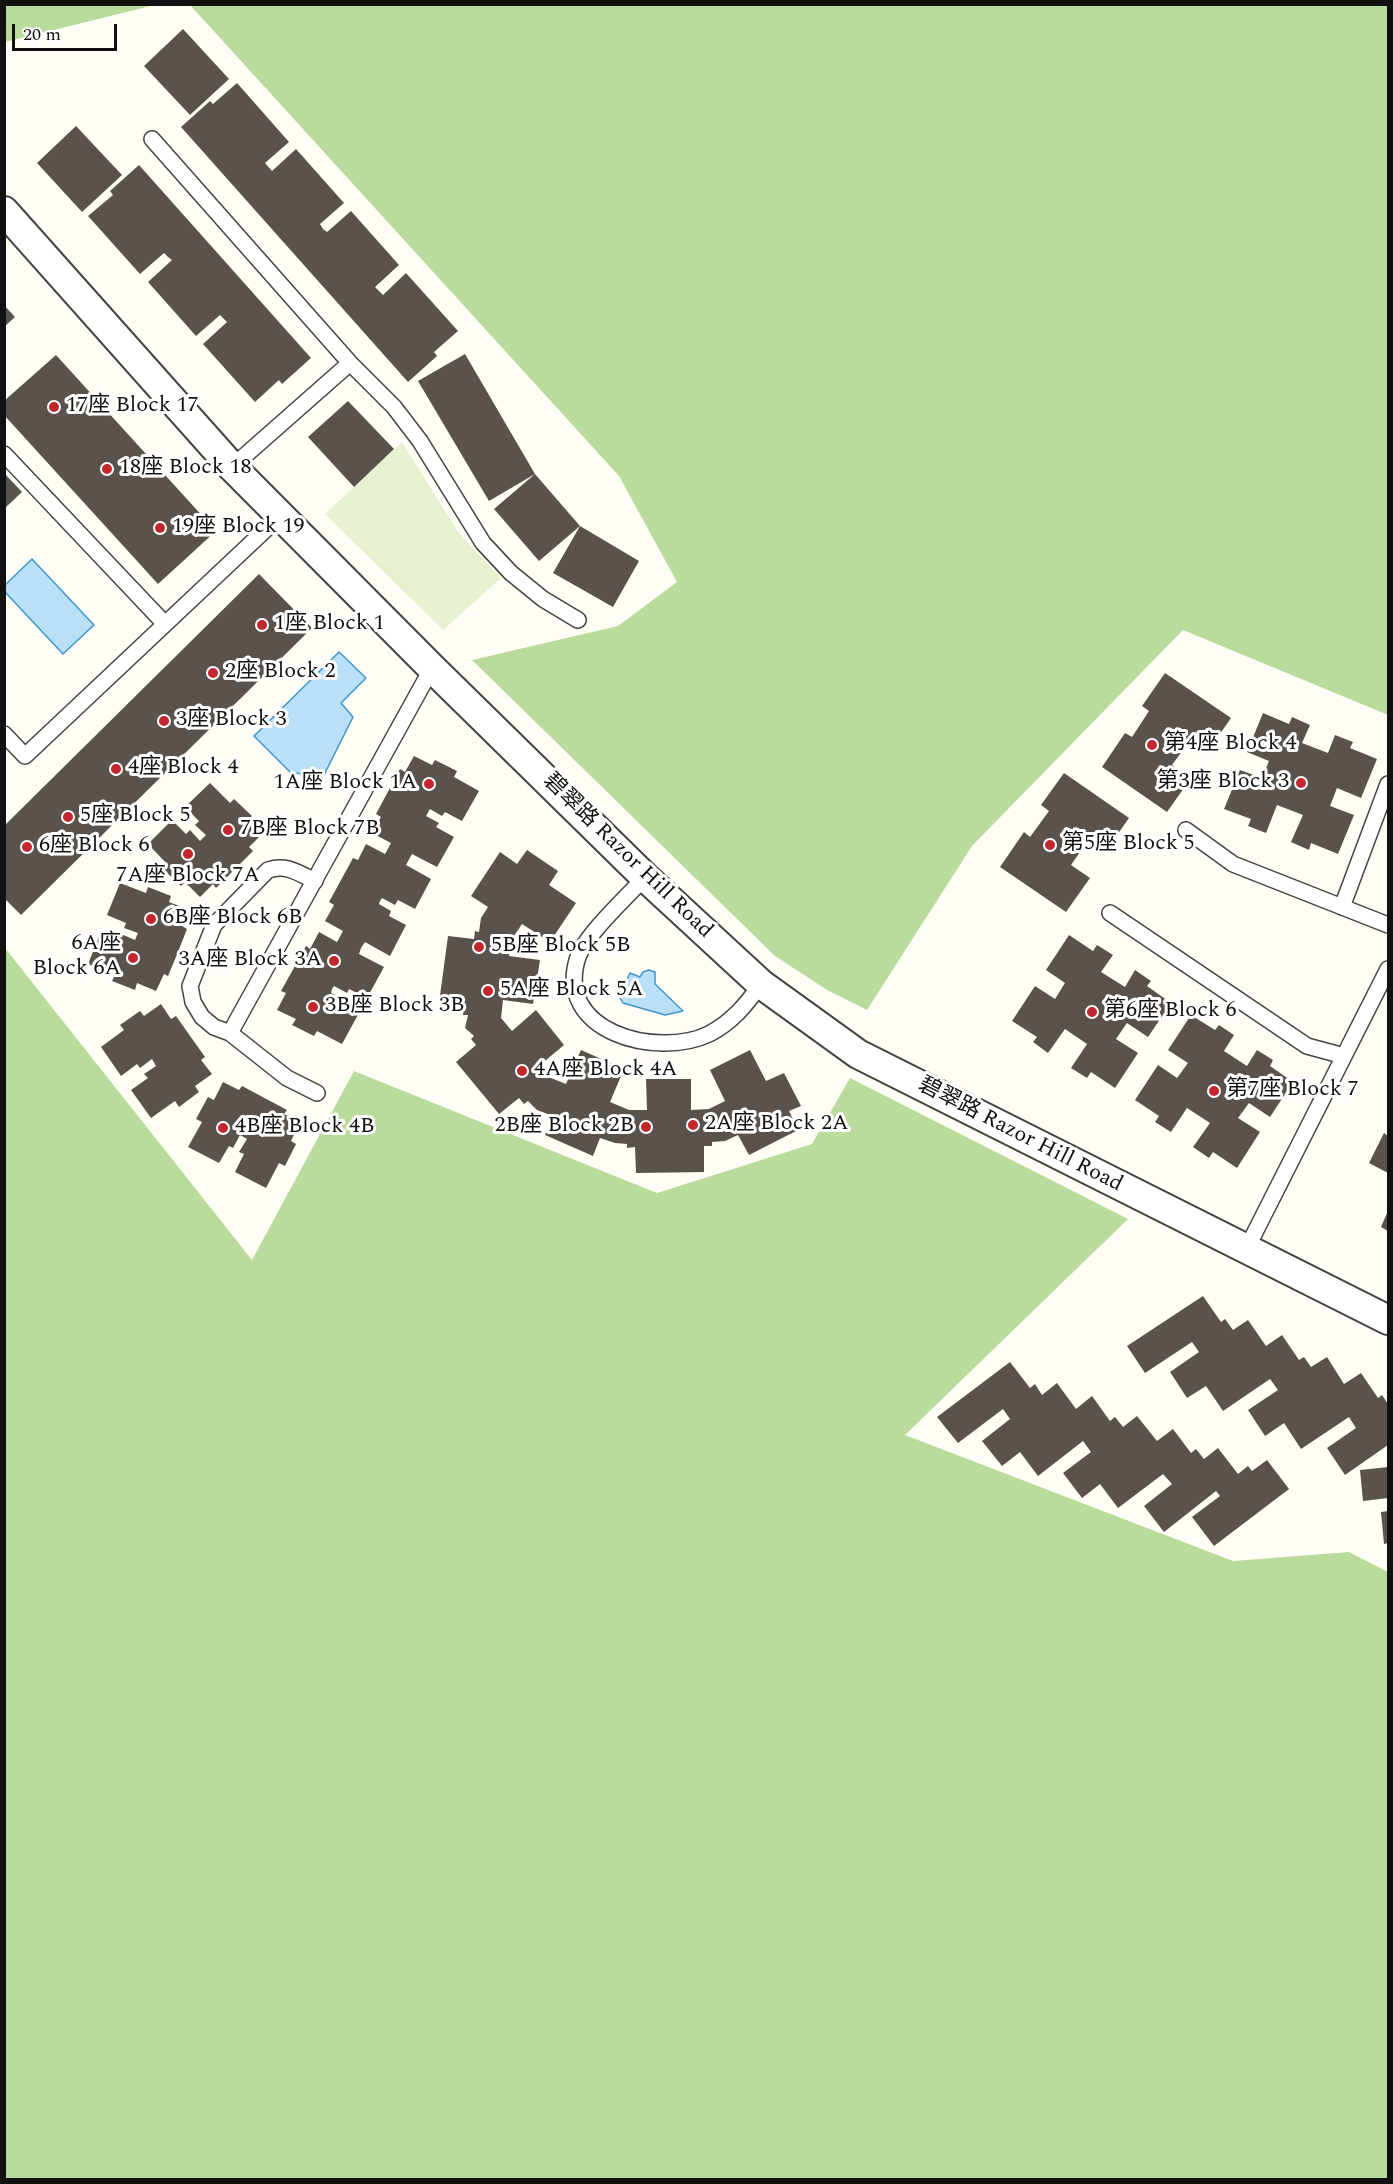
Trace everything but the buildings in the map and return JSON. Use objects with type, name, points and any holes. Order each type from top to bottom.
[{"type":"street","name":"碧翠路 Razor Hill Road","points":[[4,211],[232,467],[645,877],[761,984],[858,1054],[1389,1320]]},
{"type":"lane","points":[[152,139],[350,363],[394,407],[483,543],[511,573],[543,599],[578,620]]},
{"type":"lane","points":[[232,467],[350,363]]},
{"type":"lane","points":[[4,454],[165,624]]},
{"type":"lane","points":[[4,734],[25,756],[280,516]]},
{"type":"lane","points":[[231,1033],[432,668]]},
{"type":"lane","points":[[1342,907],[1389,784]]},
{"type":"lane","points":[[1186,830],[1233,864],[1389,925]]},
{"type":"lane","points":[[315,881],[291,868],[279,866],[268,870],[214,925],[190,986],[193,1002],[202,1017],[214,1027],[231,1033],[286,1077],[317,1093]]},
{"type":"lane","points":[[645,877],[579,955],[574,976],[577,996],[586,1015],[602,1028],[643,1041],[664,1044],[686,1041],[707,1035],[726,1024],[742,1010],[761,984]]},
{"type":"lane","points":[[1110,913],[1306,1046],[1344,1056]]},
{"type":"lane","points":[[1246,1250],[1389,969]]},
{"type":"green space","points":[[5,4],[155,4],[155,5],[5,42]]},
{"type":"green space","points":[[190,5],[1388,5],[1388,715],[1183,630],[972,846],[867,1010],[827,990],[775,956],[472,660],[618,626],[677,582],[619,476]]},
{"type":"green space","points":[[402,442],[458,532],[501,578],[443,630],[325,514]]},
{"type":"green space","points":[[5,948],[252,1260],[354,1071],[657,1193],[812,1144],[850,1078],[1128,1219],[905,1435],[1233,1561],[1349,1552],[1388,1572],[1388,2179],[5,2179]]},
{"type":"water","points":[[32,559],[94,625],[63,654],[5,592],[5,585]]},
{"type":"water","points":[[339,652],[366,678],[341,703],[353,717],[324,775],[291,773],[254,736]]},
{"type":"water","points":[[649,970],[655,972],[655,984],[683,1011],[665,1015],[623,1003],[619,996],[630,973],[640,977],[643,972]]},
{"type":"place","name":"17座 Block 17","points":[[54,407]]},
{"type":"place","name":"18座 Block 18","points":[[107,469]]},
{"type":"place","name":"19座 Block 19","points":[[160,528]]},
{"type":"place","name":"1座 Block 1","points":[[262,625]]},
{"type":"place","name":"2座 Block 2","points":[[213,673]]},
{"type":"place","name":"3座 Block 3","points":[[164,721]]},
{"type":"place","name":"第4座 Block 4","points":[[1152,745]]},
{"type":"place","name":"4座 Block 4","points":[[116,769]]},
{"type":"place","name":"第3座 Block 3","points":[[1301,783]]},
{"type":"place","name":"1A座 Block 1A","points":[[429,784]]},
{"type":"place","name":"5座 Block 5","points":[[68,817]]},
{"type":"place","name":"7B座 Block 7B","points":[[228,830]]},
{"type":"place","name":"第5座 Block 5","points":[[1050,845]]},
{"type":"place","name":"6座 Block 6","points":[[27,847]]},
{"type":"place","name":"7A座 Block 7A","points":[[188,854]]},
{"type":"place","name":"6B座 Block 6B","points":[[151,919]]},
{"type":"place","name":"5B座 Block 5B","points":[[479,947]]},
{"type":"place","name":"6A座 Block 6A","points":[[133,958]]},
{"type":"place","name":"3A座 Block 3A","points":[[334,961]]},
{"type":"place","name":"5A座 Block 5A","points":[[488,991]]},
{"type":"place","name":"3B座 Block 3B","points":[[313,1007]]},
{"type":"place","name":"第6座 Block 6","points":[[1092,1012]]},
{"type":"place","name":"4A座 Block 4A","points":[[522,1071]]},
{"type":"place","name":"第7座 Block 7","points":[[1214,1091]]},
{"type":"place","name":"2A座 Block 2A","points":[[693,1125]]},
{"type":"place","name":"2B座 Block 2B","points":[[646,1127]]},
{"type":"place","name":"4B座 Block 4B","points":[[223,1128]]}]
